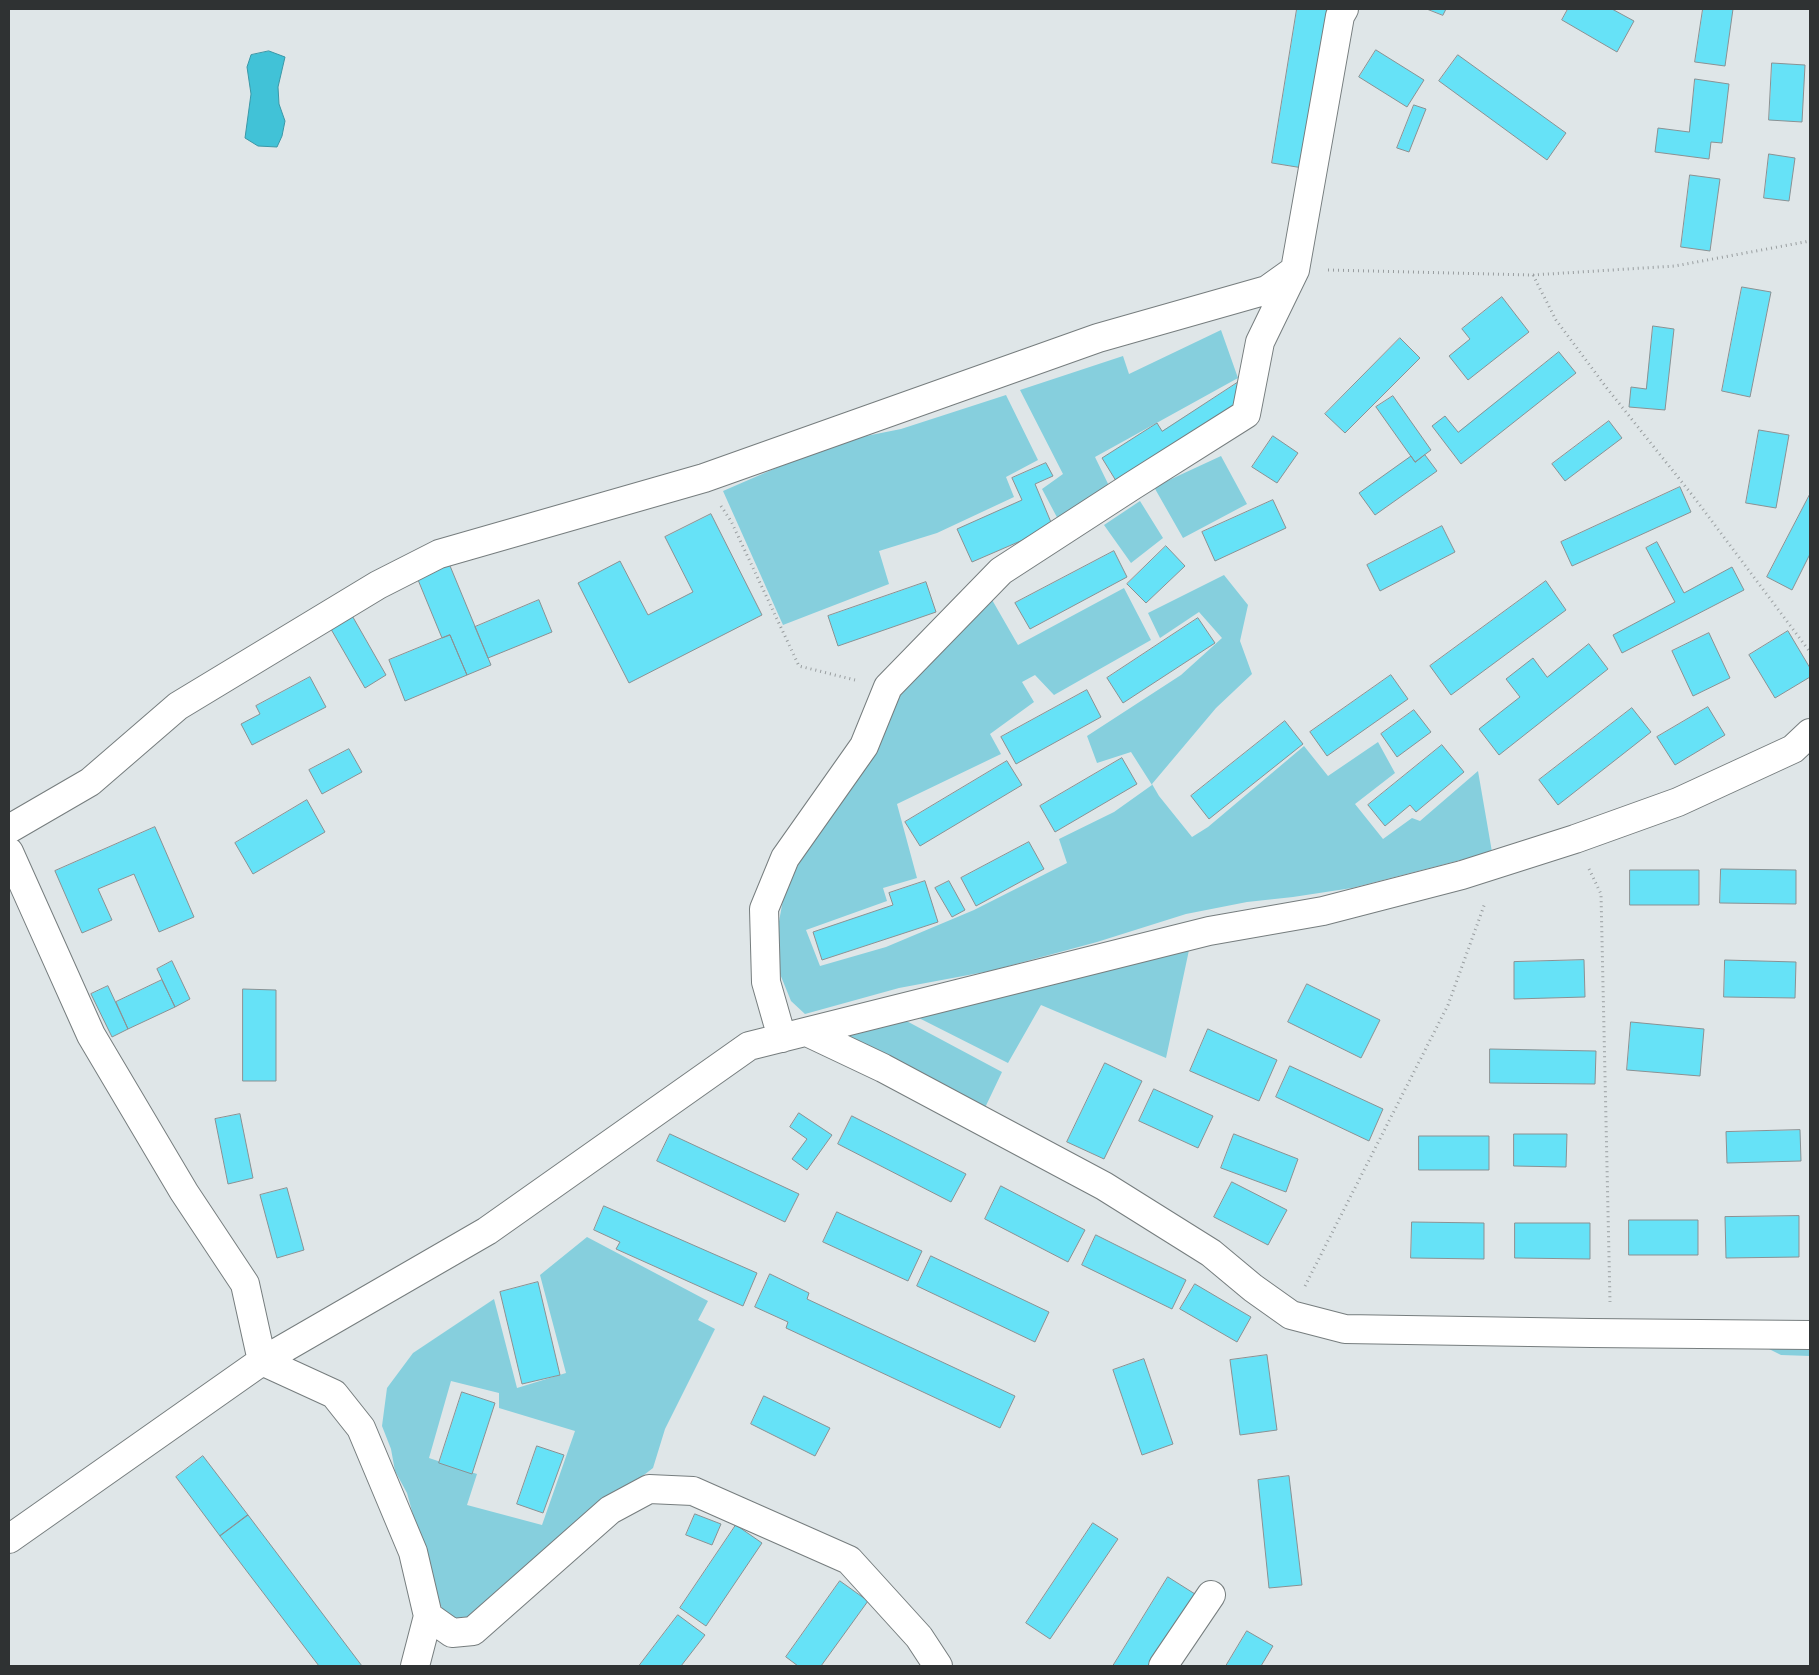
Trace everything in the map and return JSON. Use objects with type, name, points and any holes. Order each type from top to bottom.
[{"type":"street","points":[[1340,11],[1295,270],[1260,342],[1246,414],[1001,571],[888,687],[864,746],[785,858],[764,910],[766,982],[795,1035],[883,1068],[1104,1186],[1211,1253],[1253,1288],[1291,1315],[1345,1329],[1810,1335]]},
{"type":"street","points":[[9,829],[90,782],[178,706],[378,585],[438,554],[704,478],[1098,338],[1267,290],[1295,270]]},
{"type":"street","points":[[9,1539],[262,1361],[487,1231],[749,1046],[1209,932],[1323,911],[1462,875],[1575,839],[1678,802],[1793,749],[1810,733]]},
{"type":"street","points":[[9,852],[91,1035],[184,1192],[245,1284],[262,1361]]},
{"type":"street","points":[[262,1361],[334,1394],[361,1428],[413,1552],[428,1616],[415,1666]]},
{"type":"street","points":[[428,1616],[452,1633],[473,1632],[610,1510],[649,1489],[693,1491],[848,1560],[919,1637],[938,1666]]},
{"type":"street","points":[[1163,1666],[1212,1595]]},
{"type":"path","points":[[1295,270],[1356,270],[1533,276],[1675,266],[1810,241]]},
{"type":"path","points":[[1533,276],[1556,320],[1606,387],[1693,496],[1810,652]]},
{"type":"path","points":[[704,478],[731,521],[799,666],[888,687]]},
{"type":"path","points":[[1575,839],[1601,894],[1610,1333]]},
{"type":"path","points":[[1291,1315],[1448,1005],[1500,863]]},
{"type":"shaded area","points":[[269,51],[285,57],[278,87],[279,104],[285,121],[282,136],[277,147],[258,146],[245,138],[251,94],[247,67],[251,55]]},
{"type":"shaded area","points":[[1221,330],[1238,378],[1095,457],[1112,492],[1060,523],[1042,489],[1063,474],[1020,390],[1123,356],[1129,374]]},
{"type":"shaded area","points":[[1006,395],[1038,460],[1006,477],[1014,497],[937,533],[879,551],[889,584],[783,625],[723,491],[836,442],[901,429]]},
{"type":"shaded area","points":[[1221,456],[1247,504],[1183,538],[1154,487]]},
{"type":"shaded area","points":[[1140,501],[1163,538],[1131,563],[1104,525]]},
{"type":"shaded area","points":[[1224,575],[1248,605],[1240,641],[1252,674],[1216,708],[1152,784],[1159,796],[1192,837],[1208,827],[1304,746],[1328,776],[1378,742],[1395,773],[1355,804],[1383,839],[1412,818],[1420,821],[1478,771],[1492,852],[1352,888],[1247,902],[1186,914],[1097,942],[990,971],[899,988],[805,1014],[791,1001],[778,969],[778,927],[784,894],[799,863],[864,765],[900,688],[991,598],[1018,645],[1124,588],[1151,640],[1054,695],[1035,675],[1022,682],[1034,702],[990,734],[1001,754],[897,804],[917,878],[883,888],[887,901],[806,930],[820,966],[886,947],[974,910],[1067,863],[1059,839],[1114,812],[1152,785],[1131,752],[1097,763],[1087,736],[1181,675],[1222,638],[1199,612],[1160,638],[1148,613]]},
{"type":"shaded area","points":[[1189,950],[1166,1058],[1041,1005],[1008,1063],[909,1013],[1047,978]]},
{"type":"shaded area","points":[[899,1017],[1002,1072],[982,1114],[827,1033]]},
{"type":"shaded area","points":[[587,1237],[708,1301],[698,1320],[715,1329],[665,1429],[653,1468],[564,1536],[539,1564],[460,1623],[447,1617],[435,1595],[407,1493],[395,1471],[391,1449],[382,1426],[387,1388],[413,1353],[494,1299],[517,1388],[566,1373],[540,1275]],"holes":[[[451,1381],[499,1393],[499,1408],[575,1431],[542,1525],[467,1505],[477,1474],[429,1458]]]},
{"type":"shaded area","points":[[1761,1345],[1810,1346],[1810,1356],[1781,1355]]},
{"type":"building","points":[[1297,9],[1328,9],[1303,168],[1272,163]]},
{"type":"building","points":[[1427,9],[1446,9],[1443,15]]},
{"type":"building","points":[[1568,9],[1612,9],[1634,21],[1617,52],[1562,20]]},
{"type":"building","points":[[1703,9],[1733,9],[1725,66],[1695,62]]},
{"type":"building","points":[[1376,50],[1424,80],[1407,107],[1359,77]]},
{"type":"building","points":[[1458,55],[1566,133],[1547,160],[1439,81]]},
{"type":"building","points":[[1772,63],[1805,65],[1802,122],[1769,120]]},
{"type":"building","points":[[1695,79],[1729,84],[1722,143],[1711,142],[1709,159],[1655,152],[1658,128],[1689,132]]},
{"type":"building","points":[[1414,105],[1426,109],[1409,152],[1397,148]]},
{"type":"building","points":[[1769,154],[1795,158],[1789,201],[1764,198]]},
{"type":"building","points":[[1690,175],[1720,179],[1710,251],[1681,247]]},
{"type":"building","points":[[1742,287],[1771,292],[1750,397],[1722,391]]},
{"type":"building","points":[[1502,297],[1529,332],[1468,380],[1449,356],[1470,339],[1462,329]]},
{"type":"building","points":[[1653,326],[1674,329],[1665,410],[1629,407],[1631,387],[1646,389]]},
{"type":"building","points":[[1400,338],[1420,358],[1345,433],[1325,414]]},
{"type":"building","points":[[1559,352],[1576,373],[1461,464],[1432,426],[1445,416],[1458,432]]},
{"type":"building","points":[[1237,383],[1251,407],[1121,489],[1102,458],[1157,423],[1162,431]]},
{"type":"building","points":[[1393,396],[1431,450],[1415,462],[1376,407]]},
{"type":"building","points":[[1609,421],[1622,438],[1565,481],[1552,464]]},
{"type":"building","points":[[1759,430],[1789,435],[1776,508],[1746,503]]},
{"type":"building","points":[[1273,436],[1298,453],[1277,483],[1252,467]]},
{"type":"building","points":[[1425,455],[1437,471],[1375,515],[1359,493],[1411,456],[1415,462]]},
{"type":"building","points":[[1046,463],[1053,476],[1035,484],[1053,527],[972,562],[957,529],[1022,500],[1012,478]]},
{"type":"building","points":[[1680,487],[1691,512],[1572,566],[1561,542]]},
{"type":"building","points":[[1810,494],[1810,554],[1792,590],[1767,577]]},
{"type":"building","points":[[1273,500],[1286,528],[1215,561],[1202,532]]},
{"type":"building","points":[[711,514],[762,615],[629,683],[578,583],[620,561],[648,615],[693,592],[665,537]]},
{"type":"building","points":[[1442,526],[1455,552],[1380,591],[1367,565]]},
{"type":"building","points":[[1657,542],[1684,593],[1732,567],[1744,590],[1622,653],[1613,635],[1675,602],[1646,548]]},
{"type":"building","points":[[1166,546],[1185,566],[1146,603],[1127,584]]},
{"type":"building","points":[[1114,551],[1127,577],[1030,629],[1015,603]]},
{"type":"building","points":[[448,561],[491,665],[467,675],[450,635],[442,638],[416,575]]},
{"type":"building","points":[[1546,581],[1566,610],[1451,695],[1430,666]]},
{"type":"building","points":[[926,582],[936,612],[838,646],[828,616]]},
{"type":"building","points":[[539,600],[552,632],[488,658],[475,627]]},
{"type":"building","points":[[350,612],[386,675],[365,688],[328,624]]},
{"type":"building","points":[[1198,618],[1215,643],[1123,703],[1107,678]]},
{"type":"building","points":[[1788,631],[1810,668],[1810,677],[1775,698],[1749,655]]},
{"type":"building","points":[[1709,633],[1730,678],[1693,696],[1672,651]]},
{"type":"building","points":[[450,635],[467,675],[405,701],[389,660]]},
{"type":"building","points":[[1589,644],[1608,669],[1499,755],[1479,729],[1520,697],[1506,679],[1533,658],[1547,677]]},
{"type":"building","points":[[1391,675],[1408,699],[1327,756],[1310,732]]},
{"type":"building","points":[[310,677],[326,707],[252,745],[241,724],[260,714],[256,706]]},
{"type":"building","points":[[1087,690],[1101,717],[1016,764],[1001,737]]},
{"type":"building","points":[[1708,707],[1725,735],[1675,765],[1657,737]]},
{"type":"building","points":[[1632,708],[1651,732],[1558,805],[1539,780]]},
{"type":"building","points":[[1414,710],[1431,732],[1397,757],[1381,734]]},
{"type":"building","points":[[1285,721],[1303,744],[1209,819],[1191,796]]},
{"type":"building","points":[[1442,745],[1464,772],[1416,812],[1410,805],[1385,826],[1368,805]]},
{"type":"building","points":[[349,749],[362,772],[322,794],[309,770]]},
{"type":"building","points":[[1122,758],[1137,784],[1055,832],[1040,806]]},
{"type":"building","points":[[1007,761],[1022,785],[920,846],[905,822]]},
{"type":"building","points":[[307,800],[325,832],[253,874],[235,843]]},
{"type":"building","points":[[155,827],[194,917],[159,932],[134,874],[98,889],[112,920],[82,933],[55,871]]},
{"type":"building","points":[[1029,842],[1044,869],[976,906],[961,878]]},
{"type":"building","points":[[1721,869],[1796,870],[1796,904],[1720,903]]},
{"type":"building","points":[[1630,870],[1699,870],[1699,905],[1630,905]]},
{"type":"building","points":[[925,881],[938,922],[822,960],[813,932],[893,905],[889,893]]},
{"type":"building","points":[[949,881],[965,910],[952,917],[935,888]]},
{"type":"building","points":[[1584,960],[1585,997],[1514,999],[1514,962]]},
{"type":"building","points":[[1725,960],[1796,962],[1795,998],[1724,997]]},
{"type":"building","points":[[172,961],[190,999],[175,1007],[157,969]]},
{"type":"building","points":[[162,980],[175,1007],[128,1029],[116,1002]]},
{"type":"building","points":[[1307,984],[1380,1020],[1361,1058],[1288,1022]]},
{"type":"building","points":[[108,986],[128,1029],[112,1037],[91,994]]},
{"type":"building","points":[[243,989],[276,990],[276,1081],[243,1081]]},
{"type":"building","points":[[1631,1022],[1704,1029],[1700,1076],[1627,1070]]},
{"type":"building","points":[[1208,1029],[1277,1060],[1259,1101],[1190,1071]]},
{"type":"building","points":[[1490,1049],[1596,1051],[1595,1084],[1490,1083]]},
{"type":"building","points":[[1105,1063],[1142,1081],[1104,1159],[1067,1142]]},
{"type":"building","points":[[1290,1066],[1383,1109],[1369,1141],[1276,1097]]},
{"type":"building","points":[[1154,1089],[1213,1116],[1198,1148],[1139,1121]]},
{"type":"building","points":[[799,1113],[832,1135],[807,1170],[792,1159],[807,1139],[790,1127]]},
{"type":"building","points":[[240,1114],[253,1178],[228,1184],[215,1119]]},
{"type":"building","points":[[852,1116],[966,1174],[951,1202],[838,1144]]},
{"type":"building","points":[[1800,1130],[1801,1161],[1727,1163],[1726,1132]]},
{"type":"building","points":[[670,1134],[799,1194],[785,1222],[657,1161]]},
{"type":"building","points":[[1234,1134],[1298,1159],[1286,1192],[1221,1168]]},
{"type":"building","points":[[1514,1134],[1567,1134],[1566,1167],[1514,1166]]},
{"type":"building","points":[[1419,1136],[1489,1136],[1489,1170],[1419,1170]]},
{"type":"building","points":[[1232,1182],[1287,1210],[1268,1245],[1214,1217]]},
{"type":"building","points":[[1001,1186],[1085,1230],[1068,1262],[985,1219]]},
{"type":"building","points":[[287,1188],[304,1250],[277,1258],[260,1195]]},
{"type":"building","points":[[604,1206],[757,1273],[743,1306],[616,1249],[620,1242],[594,1230]]},
{"type":"building","points":[[837,1212],[922,1251],[908,1281],[823,1242]]},
{"type":"building","points":[[1799,1216],[1799,1257],[1726,1258],[1725,1217]]},
{"type":"building","points":[[1629,1220],[1698,1220],[1698,1255],[1629,1255]]},
{"type":"building","points":[[1412,1222],[1484,1223],[1484,1259],[1411,1258]]},
{"type":"building","points":[[1515,1223],[1590,1223],[1590,1259],[1515,1258]]},
{"type":"building","points":[[1096,1235],[1186,1280],[1172,1309],[1082,1265]]},
{"type":"building","points":[[931,1256],[1049,1312],[1035,1342],[917,1286]]},
{"type":"building","points":[[770,1274],[809,1293],[807,1299],[1015,1396],[1000,1428],[786,1328],[788,1322],[755,1307]]},
{"type":"building","points":[[538,1282],[560,1375],[522,1384],[500,1292]]},
{"type":"building","points":[[1195,1284],[1251,1317],[1237,1342],[1180,1309]]},
{"type":"building","points":[[1267,1355],[1277,1430],[1240,1435],[1230,1360]]},
{"type":"building","points":[[1144,1359],[1173,1444],[1142,1455],[1113,1370]]},
{"type":"building","points":[[462,1392],[495,1403],[472,1474],[439,1463]]},
{"type":"building","points":[[764,1396],[830,1428],[815,1456],[751,1424]]},
{"type":"building","points":[[537,1446],[564,1455],[543,1513],[517,1504]]},
{"type":"building","points":[[203,1456],[248,1515],[220,1536],[176,1477]]},
{"type":"building","points":[[1289,1476],[1302,1585],[1269,1588],[1258,1480]]},
{"type":"building","points":[[695,1514],[721,1524],[712,1545],[686,1535]]},
{"type":"building","points":[[248,1515],[362,1666],[319,1666],[220,1536]]},
{"type":"building","points":[[1093,1523],[1118,1539],[1050,1639],[1026,1623]]},
{"type":"building","points":[[736,1525],[762,1543],[706,1626],[680,1608]]},
{"type":"building","points":[[1168,1577],[1195,1594],[1151,1666],[1113,1666]]},
{"type":"building","points":[[840,1581],[868,1601],[821,1666],[798,1666],[786,1657]]},
{"type":"building","points":[[678,1615],[705,1635],[681,1666],[639,1666]]},
{"type":"building","points":[[1247,1631],[1273,1646],[1261,1666],[1226,1666]]}]
